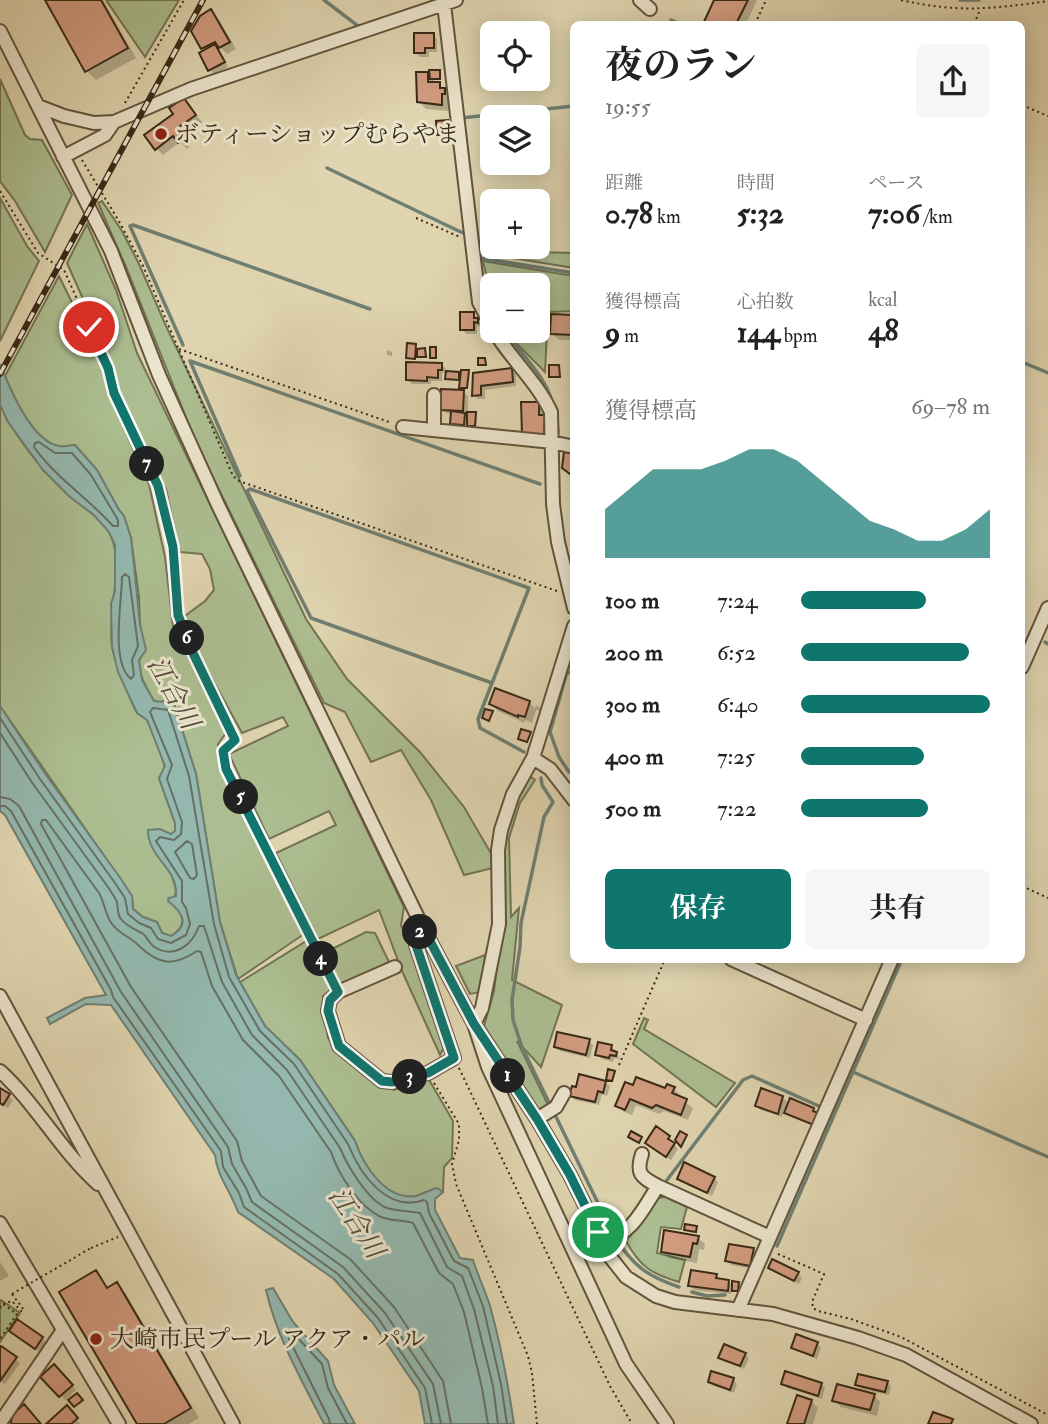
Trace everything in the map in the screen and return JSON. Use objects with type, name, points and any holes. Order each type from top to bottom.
[{"type":"street","points":[[38,106],[64,117],[94,123],[114,122],[191,89],[450,2],[480,304]]},
{"type":"street","points":[[0,31],[111,251],[159,375],[218,505],[422,926],[474,1024],[488,1067],[626,1364],[667,1424]]},
{"type":"street","points":[[63,157],[105,135],[114,122]]},
{"type":"street","points":[[501,343],[546,401],[551,412],[553,504],[558,542],[570,586]]},
{"type":"street","points":[[434,395],[434,430]]},
{"type":"street","points":[[403,427],[570,446]]},
{"type":"street","points":[[1025,660],[1048,608]]},
{"type":"street","points":[[1025,633],[1035,638]]},
{"type":"street","points":[[474,1024],[482,1008],[499,924],[498,862],[501,830],[513,794],[533,758],[570,639]]},
{"type":"street","points":[[533,758],[550,769],[570,795]]},
{"type":"street","points":[[395,967],[338,992],[330,1000],[328,1011],[339,1046],[382,1081],[392,1082],[428,1073],[454,1058],[416,945],[422,926]]},
{"type":"street","points":[[740,963],[866,1020]]},
{"type":"street","points":[[738,1310],[890,963]]},
{"type":"street","points":[[0,996],[233,1424]]},
{"type":"street","points":[[474,1024],[547,1113],[570,1175],[606,1242],[611,1258],[626,1277],[656,1296],[774,1314],[906,1355],[1031,1424]]},
{"type":"street","points":[[0,1071],[22,1091],[78,1166],[106,1190]]},
{"type":"street","points":[[547,1113],[564,1093]]},
{"type":"street","points":[[642,1153],[639,1166],[640,1174],[645,1180],[768,1243]]},
{"type":"street","points":[[606,1242],[622,1236],[631,1227],[658,1186]]},
{"type":"street","points":[[0,1223],[119,1424]]},
{"type":"street","points":[[0,1423],[63,1330]]},
{"type":"path","points":[[114,122],[184,0]]},
{"type":"path","points":[[756,21],[766,0]]},
{"type":"path","points":[[901,0],[946,9],[980,10],[1048,2]]},
{"type":"path","points":[[975,21],[980,10]]},
{"type":"path","points":[[1025,105],[1048,116]]},
{"type":"path","points":[[76,150],[143,266],[233,476],[239,481],[570,600]]},
{"type":"path","points":[[0,191],[38,253],[64,270],[108,368],[114,393],[158,486],[173,547],[178,615],[192,651],[235,740],[223,751],[222,757],[338,992]]},
{"type":"path","points":[[416,218],[472,241]]},
{"type":"path","points":[[178,348],[403,427]]},
{"type":"path","points":[[1025,887],[1048,898]]},
{"type":"path","points":[[619,1065],[663,963]]},
{"type":"path","points":[[454,1058],[610,1386],[632,1424]]},
{"type":"path","points":[[428,1073],[457,1119],[459,1140],[452,1164],[456,1184],[528,1356],[533,1373],[537,1424]]},
{"type":"path","points":[[0,1308],[12,1300],[21,1311],[24,1310],[12,1294],[105,1242]]},
{"type":"path","points":[[768,1243],[824,1274],[812,1301],[813,1308],[901,1337],[1048,1415]]},
{"type":"path","points":[[0,1339],[17,1314],[3,1304]]},
{"type":"green space","points":[[106,0],[179,0],[145,57]]},
{"type":"green space","points":[[0,79],[25,135],[30,139],[42,140],[72,195],[45,252],[0,181]]},
{"type":"green space","points":[[0,198],[27,246],[39,261],[0,341]]},
{"type":"green space","points":[[102,201],[139,264],[306,619],[347,679],[420,752],[464,807],[492,855],[493,868],[464,875],[431,800],[401,750],[371,762],[345,712],[324,703],[197,445],[98,203]]},
{"type":"green space","points":[[87,224],[116,290],[137,353],[404,907],[401,925],[412,948],[445,1045],[440,1055],[402,971],[379,910],[318,939],[276,853],[336,825],[329,811],[269,839],[229,754],[288,726],[283,717],[242,733],[187,633],[185,616],[205,601],[214,590],[210,569],[202,554],[180,552],[166,489],[118,394],[112,364],[67,263]]},
{"type":"green space","points":[[550,252],[570,253],[570,267],[519,259],[550,259]]},
{"type":"green space","points":[[483,261],[570,275],[570,311],[550,312],[550,273],[486,273]]},
{"type":"green space","points":[[59,276],[105,370],[107,391],[149,484],[165,557],[173,626],[226,733],[218,744],[223,776],[304,934],[238,979],[220,922],[196,774],[172,698],[161,702],[154,701],[140,672],[139,597],[131,538],[124,516],[97,470],[75,445],[58,446],[32,427],[5,376]]},
{"type":"green space","points":[[517,343],[546,343],[545,372]]},
{"type":"green space","points":[[0,405],[22,443],[41,467],[102,523],[114,545],[116,573],[112,646],[133,706],[148,721],[156,738],[165,767],[159,778],[175,823],[171,871],[176,892],[174,898],[169,898],[180,913],[182,922],[181,927],[171,936],[162,933],[157,922],[143,917],[133,909],[132,896],[0,706]]},
{"type":"green space","points":[[530,776],[535,780],[520,803],[509,838],[511,917],[519,908],[512,980],[562,1005],[541,1067],[517,1041],[549,1107],[540,1113],[484,1026],[494,991],[502,927],[503,841],[516,801]]},
{"type":"green space","points":[[366,932],[375,933],[389,962],[339,987],[324,953]]},
{"type":"green space","points":[[308,940],[333,989],[323,996],[328,1038],[342,1056],[376,1083],[394,1090],[428,1078],[453,1121],[452,1158],[444,1167],[443,1192],[437,1188],[416,1196],[405,1196],[385,1187],[377,1179],[355,1141],[300,1060],[265,1026],[240,982]]},
{"type":"green space","points":[[485,955],[481,992],[470,994],[456,966]]},
{"type":"green space","points":[[644,1018],[648,1020],[644,1029],[735,1083],[716,1107],[633,1044]]},
{"type":"green space","points":[[665,1197],[687,1207],[681,1229],[661,1227],[657,1253],[685,1260],[679,1282],[648,1268],[636,1257],[626,1241],[658,1198]]},
{"type":"green space","points":[[0,1301],[20,1313],[0,1342]]},
{"type":"water","name":"江合川","points":[[0,364],[15,399],[30,424],[49,442],[61,446],[75,445],[97,470],[124,516],[131,538],[140,624],[146,650],[139,660],[142,680],[154,701],[162,702],[172,698],[196,774],[220,922],[236,975],[265,1026],[300,1060],[355,1141],[377,1179],[395,1193],[405,1196],[416,1196],[437,1188],[443,1192],[435,1199],[435,1210],[460,1258],[473,1260],[486,1294],[501,1350],[514,1424],[425,1424],[419,1391],[373,1323],[334,1279],[238,1212],[218,1170],[215,1155],[111,1005],[86,1004],[50,1024],[47,1018],[85,998],[106,995],[5,815],[0,811],[0,706],[121,879],[132,896],[133,909],[143,917],[157,922],[162,933],[171,936],[183,923],[180,914],[168,901],[176,896],[172,878],[149,840],[148,830],[160,829],[171,834],[175,831],[175,823],[159,778],[165,766],[147,720],[137,713],[118,672],[112,647],[111,604],[115,591],[115,545],[109,532],[94,515],[70,497],[43,470],[8,422],[0,405]]},
{"type":"water","points":[[273,1288],[293,1322],[328,1361],[334,1385],[355,1424],[324,1424],[277,1325],[266,1290]]},
{"type":"building","points":[[45,0],[101,0],[128,48],[85,72]]},
{"type":"building","points":[[714,0],[748,0],[738,21],[704,21]]},
{"type":"building","points":[[211,9],[230,42],[219,48],[215,42],[201,49],[191,31],[200,16]]},
{"type":"building","points":[[414,33],[434,33],[434,48],[425,48],[425,53],[414,53]]},
{"type":"building","points":[[215,44],[225,62],[208,71],[199,53]]},
{"type":"building","points":[[429,70],[440,70],[440,79],[430,79]]},
{"type":"building","points":[[416,72],[428,72],[428,82],[440,82],[440,88],[445,88],[442,105],[417,102]]},
{"type":"building","points":[[184,98],[196,115],[176,129],[183,140],[178,143],[173,136],[155,150],[144,135],[173,114],[169,108]]},
{"type":"building","points":[[448,120],[449,134],[437,135],[436,121]]},
{"type":"building","points":[[460,312],[474,312],[478,323],[474,322],[474,330],[460,330]]},
{"type":"building","points":[[551,314],[570,315],[570,335],[550,334]]},
{"type":"building","points":[[407,343],[416,344],[415,359],[406,358]]},
{"type":"building","points":[[430,347],[436,347],[436,358],[430,358]]},
{"type":"building","points":[[425,348],[426,357],[417,357],[417,349]]},
{"type":"building","points":[[478,358],[485,358],[486,365],[478,365]]},
{"type":"building","points":[[406,362],[442,363],[442,370],[438,370],[438,378],[427,377],[427,381],[406,380]]},
{"type":"building","points":[[549,365],[559,365],[560,377],[549,377]]},
{"type":"building","points":[[512,368],[513,382],[481,386],[481,395],[472,396],[473,373]]},
{"type":"building","points":[[461,370],[469,370],[467,388],[459,388]]},
{"type":"building","points":[[446,371],[459,372],[459,380],[445,379]]},
{"type":"building","points":[[441,389],[464,390],[463,411],[440,410]]},
{"type":"building","points":[[521,402],[539,402],[539,415],[545,415],[544,435],[522,435]]},
{"type":"building","points":[[451,411],[465,413],[464,425],[450,424]]},
{"type":"building","points":[[467,412],[476,412],[475,426],[467,426]]},
{"type":"building","points":[[564,452],[570,453],[570,474],[562,468]]},
{"type":"building","points":[[495,688],[530,701],[525,717],[518,717],[489,704]]},
{"type":"building","points":[[485,709],[493,711],[489,721],[482,718]]},
{"type":"building","points":[[521,729],[531,732],[527,742],[518,739]]},
{"type":"building","points":[[557,1032],[590,1039],[586,1055],[554,1047]]},
{"type":"building","points":[[598,1042],[612,1045],[611,1050],[617,1052],[616,1056],[610,1055],[609,1058],[595,1055]]},
{"type":"building","points":[[608,1069],[615,1071],[612,1081],[606,1080]]},
{"type":"building","points":[[579,1074],[606,1081],[603,1093],[598,1091],[595,1102],[569,1096],[572,1086],[576,1087]]},
{"type":"building","points":[[636,1077],[665,1088],[667,1084],[675,1087],[672,1093],[687,1099],[681,1115],[630,1099],[625,1110],[615,1106],[625,1082],[633,1085]]},
{"type":"building","points":[[0,1088],[10,1094],[3,1105],[0,1103]]},
{"type":"building","points":[[761,1088],[783,1096],[778,1114],[755,1106]]},
{"type":"building","points":[[790,1098],[814,1108],[813,1111],[819,1113],[814,1125],[784,1113]]},
{"type":"building","points":[[656,1126],[675,1143],[666,1157],[645,1143]]},
{"type":"building","points":[[631,1131],[642,1137],[639,1143],[628,1137]]},
{"type":"building","points":[[680,1131],[687,1135],[681,1147],[675,1140]]},
{"type":"building","points":[[684,1162],[715,1177],[707,1193],[677,1179]]},
{"type":"building","points":[[685,1224],[697,1226],[696,1232],[684,1230]]},
{"type":"building","points":[[664,1230],[699,1236],[697,1244],[693,1243],[690,1257],[661,1252]]},
{"type":"building","points":[[729,1244],[754,1248],[750,1266],[725,1261]]},
{"type":"building","points":[[772,1259],[799,1272],[794,1281],[768,1268]]},
{"type":"building","points":[[96,1270],[107,1288],[117,1282],[191,1408],[164,1424],[137,1424],[59,1292]]},
{"type":"building","points":[[691,1270],[717,1274],[716,1278],[729,1280],[728,1291],[688,1286]]},
{"type":"building","points":[[732,1281],[739,1282],[738,1291],[732,1291]]},
{"type":"building","points":[[17,1319],[43,1337],[35,1349],[9,1331]]},
{"type":"building","points":[[796,1334],[818,1342],[813,1356],[791,1348]]},
{"type":"building","points":[[724,1344],[746,1353],[740,1366],[718,1358]]},
{"type":"building","points":[[0,1347],[17,1357],[0,1381]]},
{"type":"building","points":[[54,1364],[73,1385],[59,1397],[40,1377]]},
{"type":"building","points":[[711,1371],[734,1378],[730,1390],[708,1382]]},
{"type":"building","points":[[785,1371],[822,1383],[818,1396],[781,1384]]},
{"type":"building","points":[[858,1374],[888,1381],[885,1392],[855,1385]]},
{"type":"building","points":[[837,1384],[875,1394],[870,1410],[832,1401]]},
{"type":"building","points":[[77,1393],[83,1400],[74,1407],[68,1400]]},
{"type":"building","points":[[797,1395],[812,1400],[804,1424],[787,1424]]},
{"type":"building","points":[[24,1404],[41,1424],[11,1424],[12,1415]]},
{"type":"building","points":[[67,1405],[78,1418],[71,1424],[46,1424]]},
{"type":"building","points":[[933,1412],[953,1419],[951,1424],[928,1424]]},
{"type":"waterway","points":[[324,0],[358,26],[363,26]]},
{"type":"waterway","points":[[960,0],[979,0]]},
{"type":"waterway","points":[[461,118],[570,106]]},
{"type":"waterway","points":[[327,168],[465,234]]},
{"type":"waterway","points":[[183,345],[130,226],[370,309]]},
{"type":"waterway","points":[[486,259],[570,272]]},
{"type":"waterway","points":[[480,261],[482,273]]},
{"type":"waterway","points":[[515,343],[540,376],[554,408]]},
{"type":"waterway","points":[[190,361],[540,484]]},
{"type":"waterway","points":[[190,361],[240,476]]},
{"type":"waterway","points":[[1025,363],[1048,373]]},
{"type":"waterway","points":[[556,415],[558,432]]},
{"type":"waterway","points":[[492,683],[311,618],[247,491],[250,489],[529,588],[478,719],[480,728],[524,752]]},
{"type":"waterway","points":[[569,561],[570,565]]},
{"type":"waterway","points":[[569,772],[559,757],[550,732],[570,661]]},
{"type":"waterway","points":[[566,671],[570,673]]},
{"type":"waterway","points":[[541,778],[542,785],[553,802],[544,817],[521,923],[512,1000],[513,1020],[522,1047],[614,1236],[642,1269],[679,1287]]},
{"type":"waterway","points":[[777,1246],[900,963]]},
{"type":"waterway","points":[[820,993],[862,1011]]},
{"type":"waterway","points":[[853,1072],[1048,1157]]},
{"type":"waterway","points":[[667,1180],[743,1080],[752,1076],[821,1107]]},
{"type":"waterway","points":[[692,1292],[707,1296],[725,1295]]},
{"type":"railway","points":[[0,374],[203,0]]},
{"type":"place","name":"ボティーショップむらやま","points":[[161,134]]},
{"type":"place","name":"大崎市民プール アクア・パル","points":[[96,1339]]},
{"type":"route","points":[[89,327],[108,368],[114,393],[158,486],[173,547],[178,615],[192,651],[235,740],[223,751],[226,769],[338,992],[330,1000],[328,1011],[332,1031],[339,1046],[382,1081],[392,1082],[428,1073],[454,1058],[416,945],[422,926],[474,1024],[537,1119],[570,1175],[598,1232]]}]
